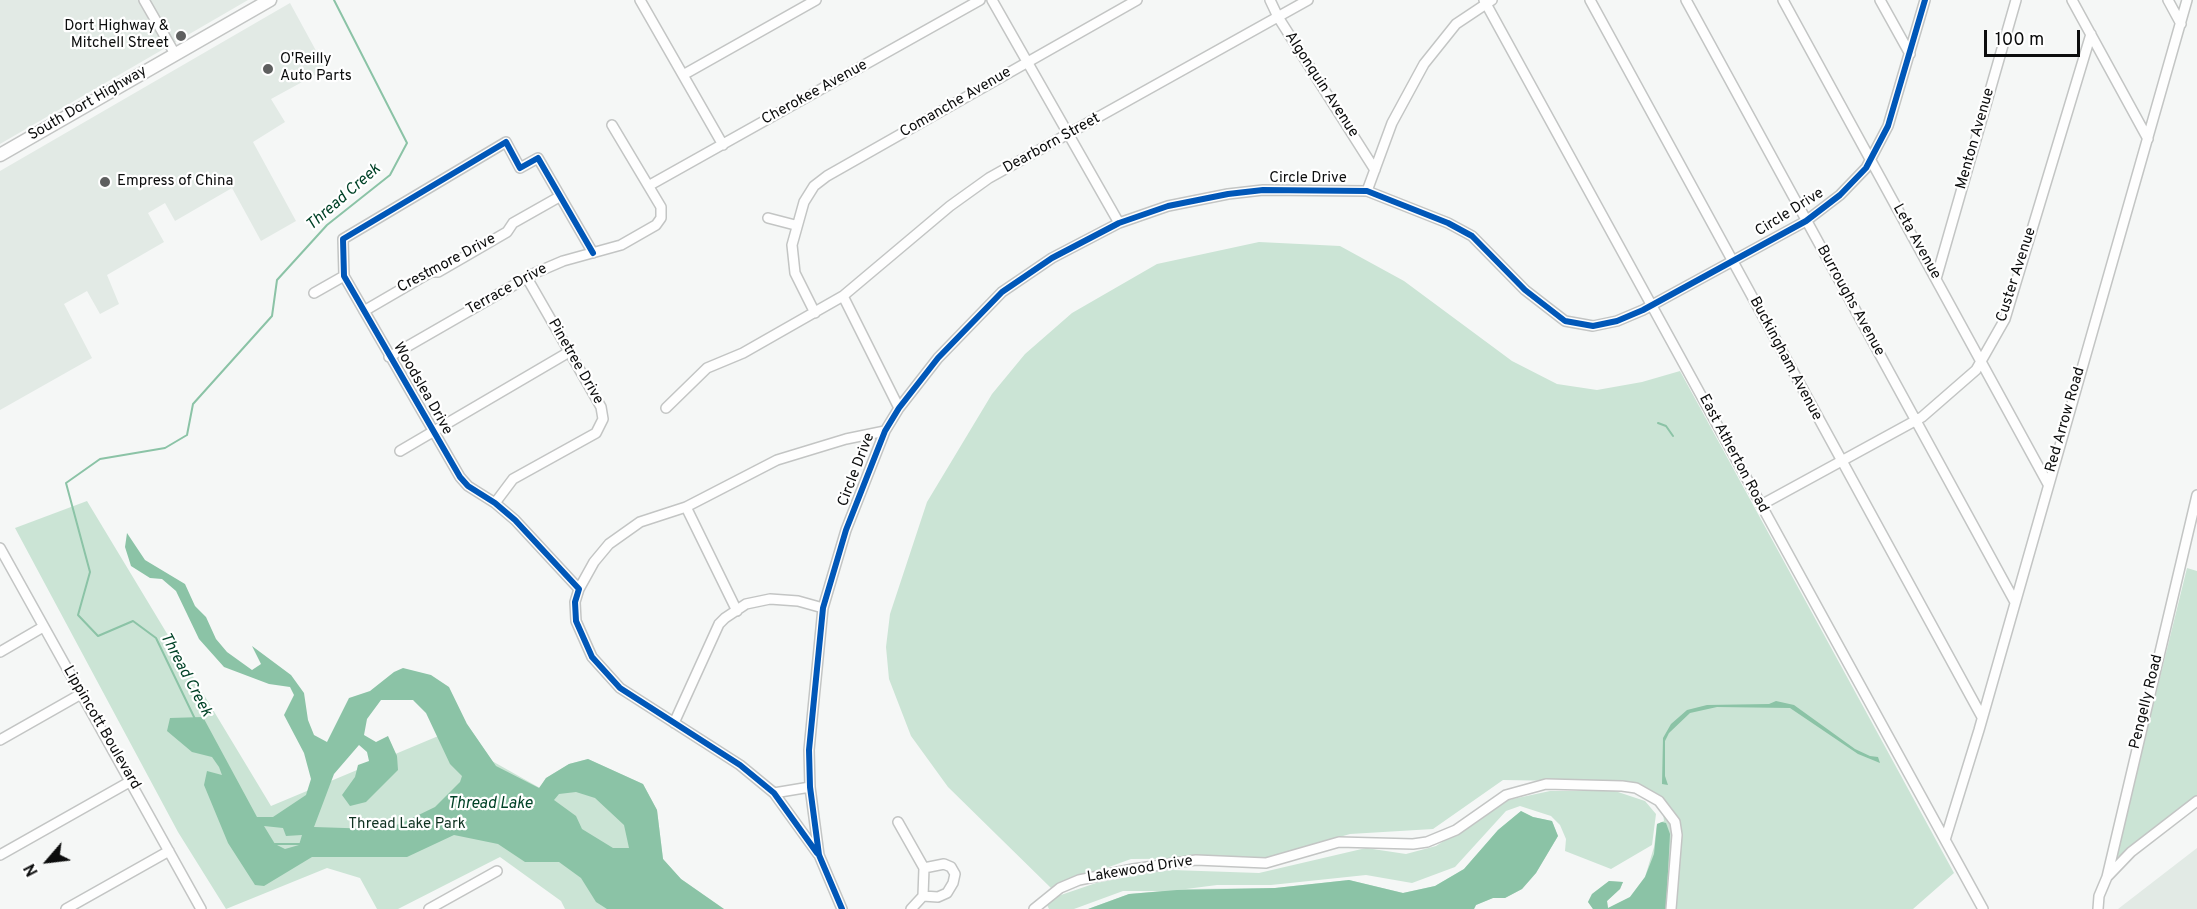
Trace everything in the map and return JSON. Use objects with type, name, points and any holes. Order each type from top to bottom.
[{"type":"main road","name":"South Dort Highway","points":[[0,155],[270,0]]},
{"type":"street","points":[[144,0],[175,54]]},
{"type":"street","points":[[654,0],[642,3],[723,145]]},
{"type":"street","points":[[683,75],[816,0]]},
{"type":"street","name":"Cherokee Avenue","points":[[650,186],[980,0]]},
{"type":"street","points":[[992,0],[1119,224]]},
{"type":"street","name":"Comanche Avenue","points":[[815,313],[795,273],[792,245],[795,225],[804,202],[814,186],[827,176],[1137,0]]},
{"type":"street","name":"Algonquin Avenue","points":[[1270,0],[1278,17],[1375,170]]},
{"type":"street","name":"Dearborn Street","points":[[666,408],[707,368],[743,353],[843,296],[926,225],[974,189],[1308,0]]},
{"type":"street","name":"Buckingham Avenue","points":[[1590,0],[1982,717]]},
{"type":"street","name":"Burroughs Avenue","points":[[1686,0],[2015,602]]},
{"type":"street","name":"Leta Avenue","points":[[1783,0],[2048,484]]},
{"type":"street","points":[[1881,0],[1910,54]]},
{"type":"street","name":"Circle Drive","points":[[842,909],[819,855],[810,787],[809,750],[823,608],[846,530],[885,430],[899,408],[958,335],[1002,292],[1052,258],[1119,224],[1168,206],[1228,194],[1295,189],[1367,191],[1438,218],[1472,236],[1525,290],[1565,321],[1585,326],[1605,325],[1643,310],[1806,221],[1840,195],[1871,160],[1888,126],[1925,0]]},
{"type":"street","name":"Menton Avenue","points":[[1936,279],[2016,0]]},
{"type":"street","points":[[2072,0],[2148,139]]},
{"type":"street","points":[[2168,0],[2181,24]]},
{"type":"street","name":"Red Arrow Road","points":[[1945,840],[2187,0]]},
{"type":"street","points":[[1367,191],[1392,123],[1424,64],[1456,24],[1487,1]]},
{"type":"street","name":"East Atherton Road","points":[[1487,1],[1983,909]]},
{"type":"street","name":"Custer Avenue","points":[[1761,505],[1916,420],[1951,394],[1981,363],[2005,319],[2091,34]]},
{"type":"street","points":[[612,125],[650,186]]},
{"type":"street","name":"Woodslea Drive","points":[[559,197],[538,158],[520,168],[506,142],[343,239],[344,276],[460,477],[468,486],[495,503],[579,589]]},
{"type":"street","name":"Terrace Drive","points":[[389,357],[527,278],[562,261],[621,245],[656,225],[661,218],[661,207],[650,186]]},
{"type":"street","points":[[559,197],[593,253]]},
{"type":"street","name":"Crestmore Drive","points":[[364,311],[431,272],[438,272],[473,252],[507,232],[513,223],[559,197]]},
{"type":"street","points":[[768,218],[795,225]]},
{"type":"street","points":[[314,293],[344,276]]},
{"type":"street","name":"Pinetree Drive","points":[[495,503],[513,478],[596,433],[603,412],[527,278]]},
{"type":"street","points":[[843,296],[899,408]]},
{"type":"street","points":[[400,451],[568,352]]},
{"type":"street","points":[[819,855],[774,793],[740,765],[620,688],[592,657],[576,621],[575,602],[579,589],[594,562],[622,533],[640,522],[686,507],[748,472],[777,460],[885,430]]},
{"type":"street","name":"Pengelly Road","points":[[2098,909],[2099,896],[2107,877],[2197,495]]},
{"type":"street","points":[[686,507],[737,611]]},
{"type":"street","name":"Lippincott Boulevard","points":[[0,548],[201,909]]},
{"type":"street","points":[[674,723],[719,624],[746,604],[770,599],[798,601],[823,608]]},
{"type":"street","points":[[0,652],[43,627]]},
{"type":"street","points":[[0,740],[81,694]]},
{"type":"street","points":[[0,855],[131,781]]},
{"type":"street","name":"Lakewood Drive","points":[[1034,909],[1060,888],[1079,880],[1133,869],[1196,860],[1266,863],[1339,842],[1413,844],[1427,842],[1456,830],[1506,795],[1546,784],[1622,786],[1644,792],[1659,801],[1675,822],[1677,835],[1671,909]]},
{"type":"street","points":[[774,793],[810,787]]},
{"type":"street","points":[[2107,877],[2131,852],[2197,801]]},
{"type":"street","points":[[898,822],[924,868],[923,896],[911,909]]},
{"type":"street","points":[[66,909],[169,851]]},
{"type":"street","points":[[923,896],[938,897],[947,893],[951,889],[955,874],[951,867],[944,864],[924,868]]},
{"type":"street","points":[[429,909],[496,871]]},
{"type":"shaded area","points":[[0,0],[248,0],[0,144]]},
{"type":"shaded area","points":[[290,3],[326,69],[271,99],[285,122],[253,142],[296,221],[261,241],[232,188],[175,221],[165,203],[148,213],[164,242],[107,275],[119,304],[100,314],[87,291],[64,304],[92,358],[0,410],[0,171]]},
{"type":"shaded area","points":[[2197,848],[2197,909],[2118,909]]},
{"type":"green space","points":[[1259,242],[1340,246],[1404,281],[1512,361],[1557,384],[1597,390],[1642,382],[1680,371],[1954,873],[1913,909],[1676,909],[1678,847],[1667,886],[1667,909],[1593,909],[1588,902],[1592,894],[1609,881],[1623,882],[1620,889],[1607,901],[1608,908],[1630,897],[1645,877],[1654,847],[1657,824],[1664,821],[1663,813],[1639,787],[1621,782],[1503,780],[1433,829],[1350,834],[1266,858],[1131,859],[1051,888],[948,787],[911,736],[889,679],[886,647],[890,614],[927,502],[992,394],[1025,354],[1072,313],[1157,264]]},
{"type":"green space","name":"Thread Lake Park","points":[[87,501],[271,806],[467,724],[492,761],[540,788],[546,778],[569,764],[588,759],[643,784],[657,810],[663,859],[681,879],[724,909],[565,909],[561,901],[500,857],[398,909],[377,909],[360,878],[327,868],[226,909],[178,832],[15,528]]},
{"type":"green space","points":[[2187,568],[2197,571],[2197,795],[2121,857],[2116,856]]},
{"type":"green space","points":[[1550,791],[1615,791],[1645,801],[1656,814],[1652,845],[1611,869],[1565,851],[1566,839],[1560,825],[1551,816],[1520,806],[1506,811],[1455,867],[1412,883],[1366,875],[1271,885],[1217,885],[1186,889],[1275,888],[1349,880],[1403,893],[1435,886],[1464,869],[1498,830],[1521,811],[1533,817],[1552,821],[1558,836],[1536,873],[1522,889],[1505,898],[1493,898],[1476,905],[1474,909],[1088,909],[1129,894],[1163,891],[1123,891],[1074,909],[1049,909],[1047,905],[1055,897],[1096,883],[1154,872],[1172,870],[1259,873],[1366,848],[1406,854],[1436,846],[1508,800]]},
{"type":"water","name":"Thread Lake","points":[[127,533],[145,560],[185,584],[195,606],[206,617],[216,639],[227,652],[252,670],[261,664],[252,646],[291,675],[304,693],[308,720],[314,735],[327,742],[349,698],[370,691],[394,672],[403,668],[431,675],[449,687],[467,724],[496,766],[539,788],[546,778],[569,764],[588,759],[643,784],[657,810],[663,859],[681,879],[724,909],[607,909],[596,902],[581,878],[559,862],[525,862],[498,844],[454,835],[407,857],[312,857],[264,886],[255,885],[228,843],[204,785],[207,771],[222,775],[219,767],[212,757],[192,752],[167,731],[170,718],[203,717],[257,817],[273,817],[306,795],[311,779],[304,753],[284,715],[294,695],[290,687],[269,684],[224,667],[199,639],[176,591],[162,579],[150,578],[131,566],[125,547]],"holes":[[[381,700],[413,700],[426,713],[450,764],[462,776],[460,782],[435,807],[400,824],[375,829],[314,827],[334,774],[359,745],[367,752],[369,761],[358,765],[355,777],[342,795],[350,806],[366,802],[398,770],[397,756],[388,736],[376,742],[364,735],[367,719]],[[576,792],[595,798],[624,825],[629,848],[613,848],[582,829],[576,816],[554,800],[559,794]],[[264,826],[283,828],[286,836],[302,835],[299,845],[285,849],[275,844]]]},
{"type":"water","points":[[1776,701],[1794,705],[1855,749],[1878,757],[1880,763],[1858,754],[1790,708],[1717,707],[1690,713],[1669,733],[1665,741],[1665,776],[1668,785],[1662,784],[1663,738],[1671,724],[1687,710],[1707,705],[1769,704]]},
{"type":"water","points":[[1521,811],[1533,817],[1552,821],[1558,836],[1536,873],[1522,889],[1505,898],[1493,898],[1476,905],[1474,909],[1088,909],[1129,894],[1177,890],[1275,888],[1349,880],[1403,893],[1435,886],[1464,869],[1498,830]]},
{"type":"water","points":[[1666,823],[1670,834],[1666,909],[1593,909],[1588,902],[1592,894],[1609,881],[1623,882],[1620,889],[1607,901],[1608,908],[1630,897],[1645,877],[1654,854],[1657,824]]},
{"type":"waterway","name":"Thread Creek","points":[[195,719],[156,638],[133,621],[98,636],[78,615],[90,572],[66,483],[100,459],[165,448],[187,435],[193,404],[272,316],[277,280],[327,225],[390,175],[407,143],[334,0]]},
{"type":"waterway","points":[[1658,423],[1666,426],[1673,436]]},
{"type":"waterway","name":"Thread Creek","points":[[272,844],[302,844]]},
{"type":"cycle path","points":[[842,909],[819,855],[810,787],[809,750],[823,608],[846,530],[885,431],[899,408],[938,358],[1002,292],[1052,258],[1119,223],[1168,206],[1228,194],[1263,190],[1367,191],[1448,223],[1472,236],[1525,290],[1565,321],[1593,326],[1617,321],[1643,310],[1806,221],[1840,195],[1866,168],[1888,126],[1925,0]]},
{"type":"cycle path","points":[[593,253],[538,158],[520,168],[506,142],[343,239],[344,276],[460,477],[468,486],[495,503],[515,520],[579,589],[575,602],[576,621],[592,657],[620,688],[740,765],[774,793],[817,853]]},
{"type":"place","name":"Dort Highway & Mitchell Street","points":[[181,36]]},
{"type":"place","name":"O'Reilly Auto Parts","points":[[268,69]]},
{"type":"place","name":"Empress of China","points":[[105,182]]}]
